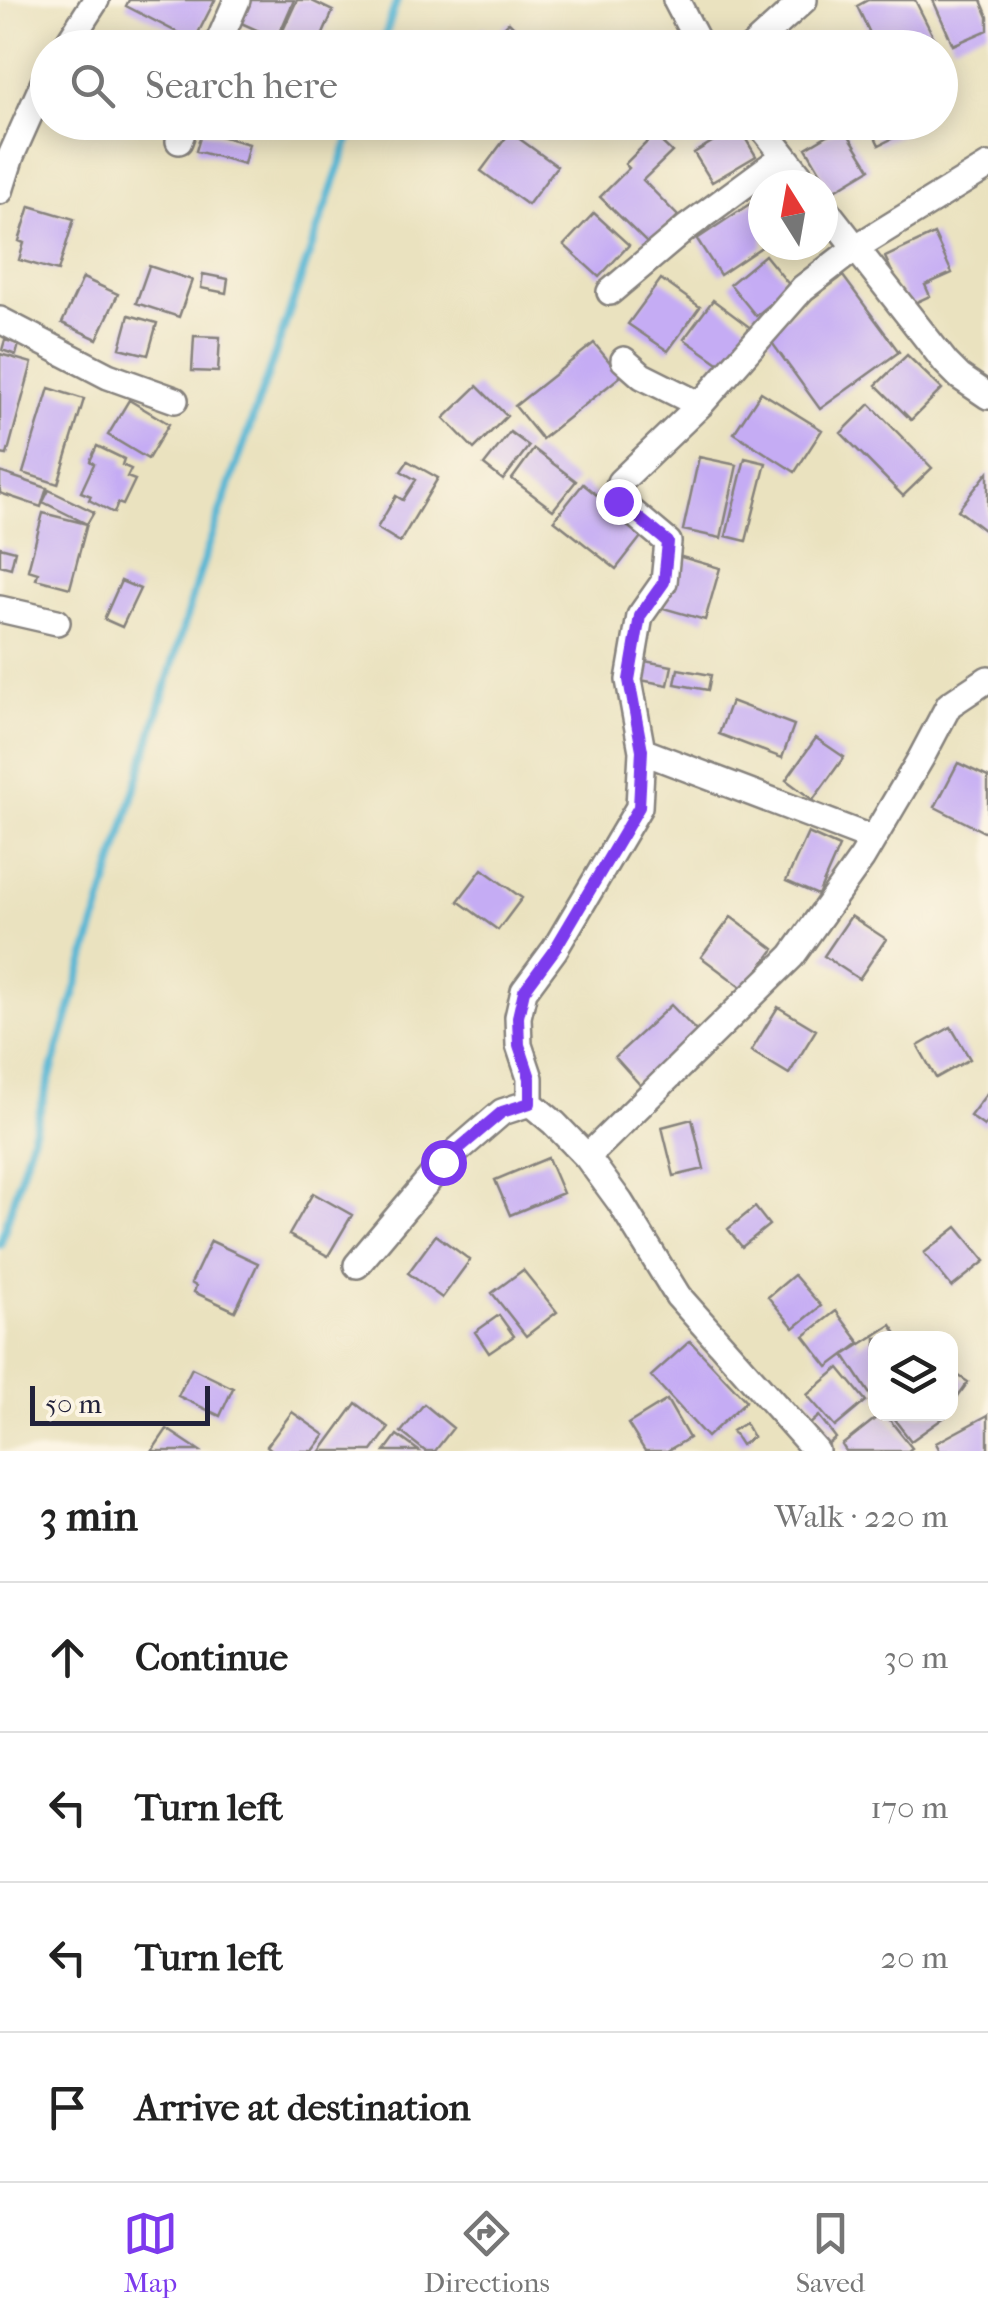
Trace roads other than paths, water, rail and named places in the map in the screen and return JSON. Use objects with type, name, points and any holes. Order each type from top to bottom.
[{"type":"street","points":[[77,30],[96,0]]},
{"type":"street","points":[[224,30],[237,0]]},
{"type":"street","points":[[676,0],[692,30]]},
{"type":"street","points":[[771,30],[804,0]]},
{"type":"street","points":[[0,192],[30,113]]},
{"type":"street","points":[[772,140],[795,170]]},
{"type":"street","points":[[610,292],[686,228],[784,156]]},
{"type":"street","points":[[530,1103],[530,1078],[519,1045],[518,1017],[524,991],[555,949],[639,807],[642,750],[629,680],[640,616],[664,582],[668,542],[618,501],[620,482],[700,405],[803,288],[854,248],[988,166]]},
{"type":"street","points":[[838,226],[946,363],[988,396]]},
{"type":"street","points":[[0,320],[108,376],[174,400]]},
{"type":"street","points":[[624,360],[642,376],[700,405]]},
{"type":"street","points":[[0,609],[57,622]]},
{"type":"street","points":[[587,1157],[792,956],[873,839],[949,704],[988,678]]},
{"type":"street","points":[[642,750],[873,839]]},
{"type":"street","points":[[530,1103],[587,1157],[678,1296],[816,1451]]},
{"type":"street","points":[[357,1264],[443,1162],[502,1112],[530,1103]]},
{"type":"waterway","points":[[387,30],[397,0]]},
{"type":"waterway","points":[[0,1245],[201,568],[349,140]]}]
